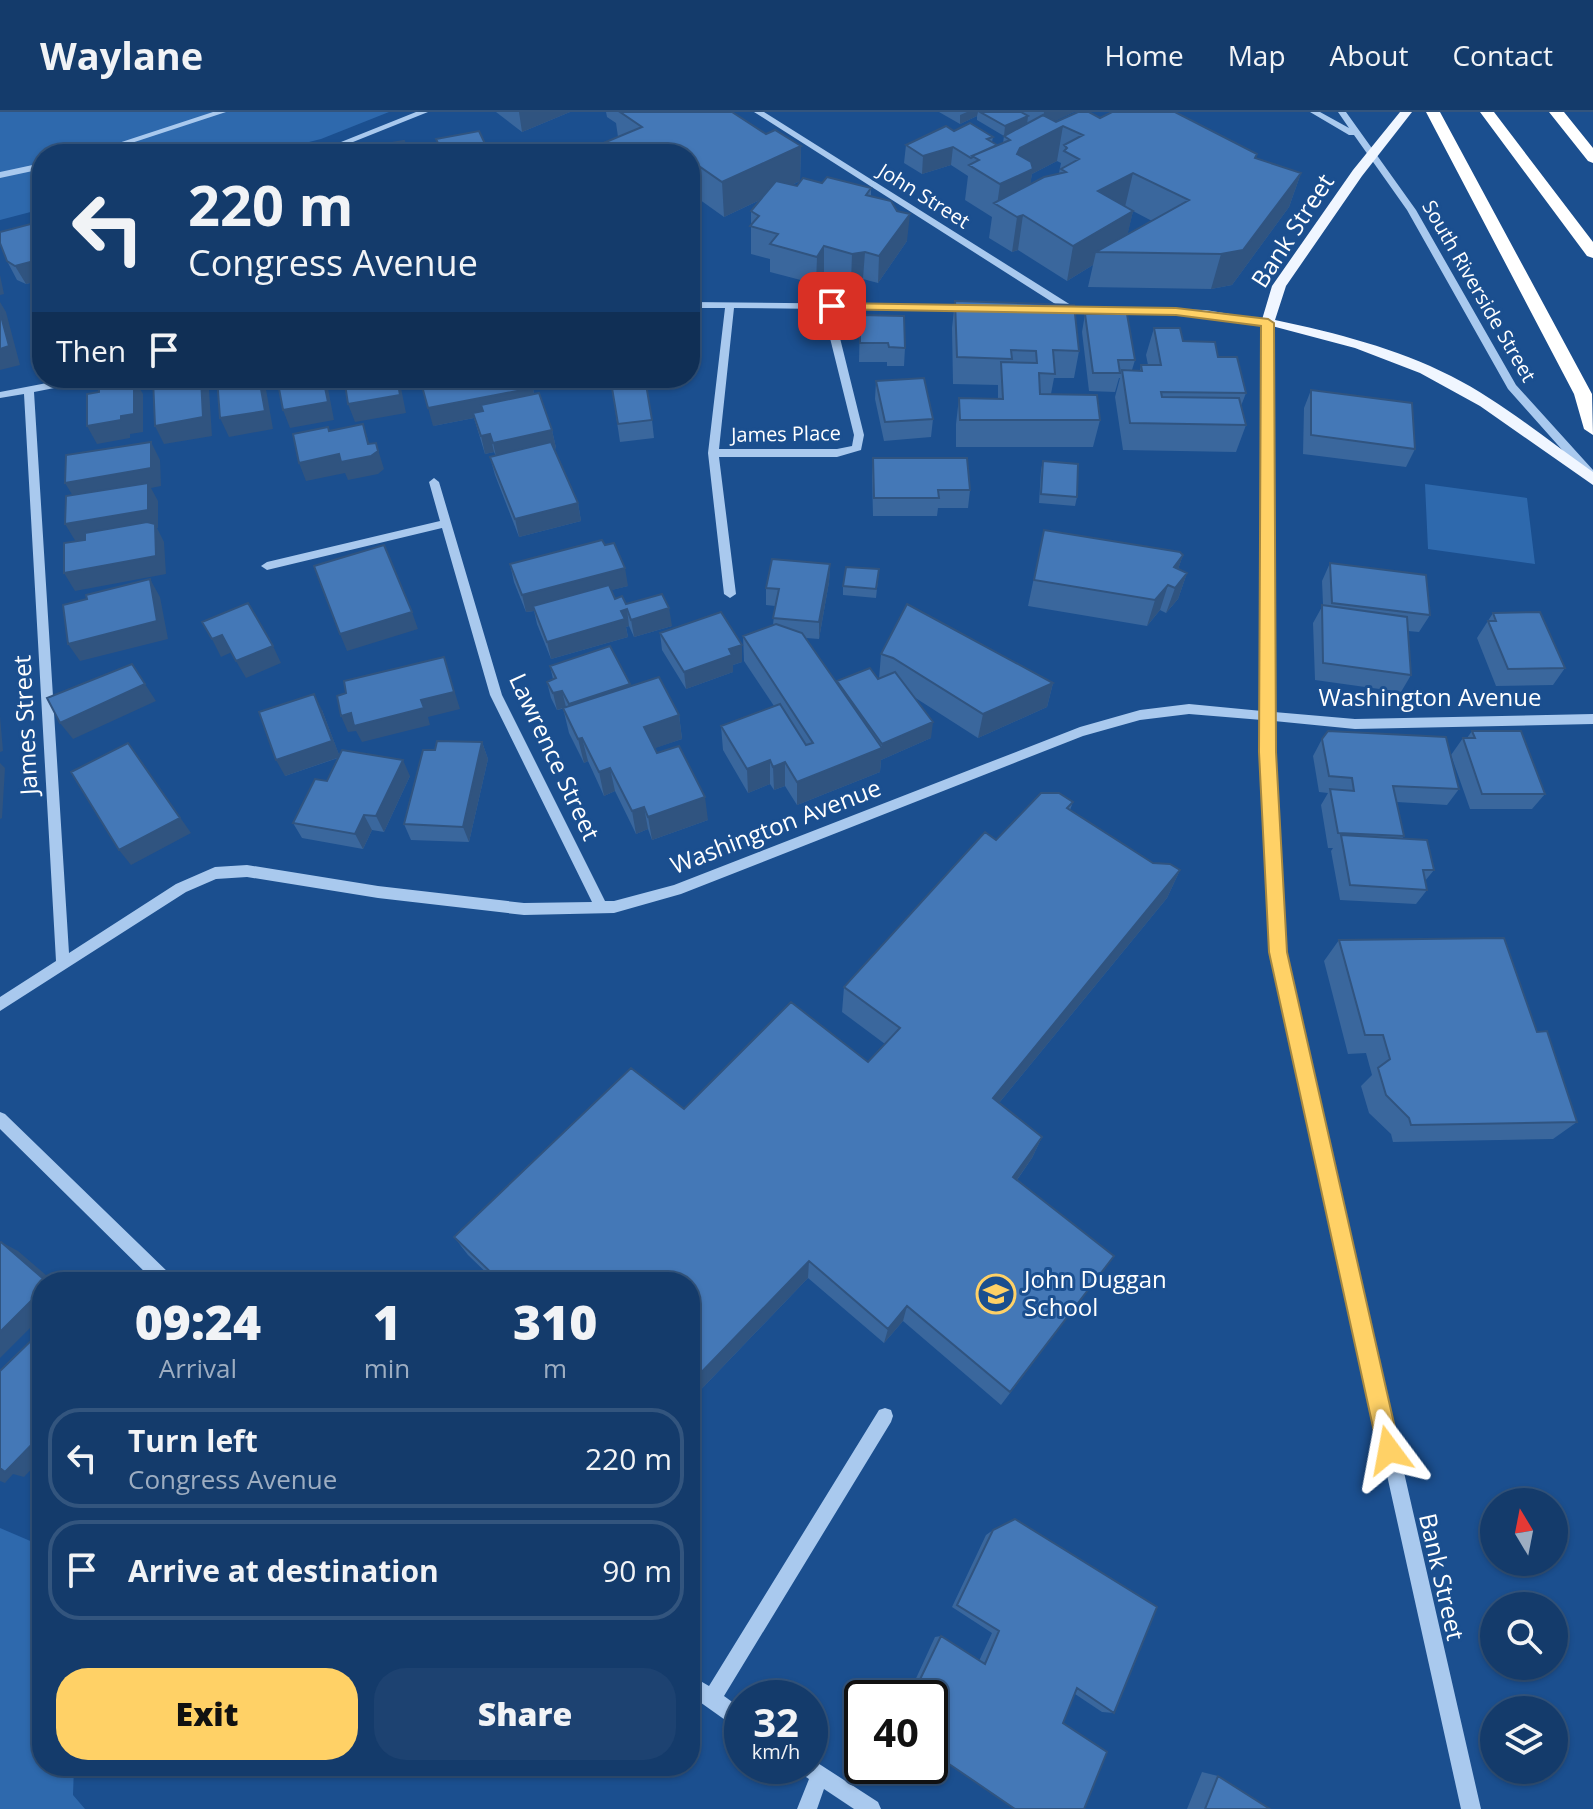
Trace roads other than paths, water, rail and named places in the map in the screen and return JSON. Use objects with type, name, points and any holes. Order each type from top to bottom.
[{"type":"highway","points":[[1433,112],[1583,394],[1593,429]]},
{"type":"highway","points":[[1487,112],[1593,253]]},
{"type":"highway","points":[[1556,112],[1593,158]]},
{"type":"main road","name":"Bank Street","points":[[1268,323],[1279,286],[1372,153],[1406,112]]},
{"type":"main road","points":[[1268,323],[1359,343],[1421,367],[1470,394],[1593,479]]},
{"type":"street","points":[[121,144],[222,112]]},
{"type":"street","points":[[341,144],[424,112]]},
{"type":"street","name":"John Street","points":[[758,112],[1071,310]]},
{"type":"street","points":[[1314,112],[1359,137]]},
{"type":"street","name":"South Riverside Street","points":[[1342,112],[1411,210],[1512,387],[1593,479]]},
{"type":"street","points":[[0,175],[32,168]]},
{"type":"street","points":[[700,305],[979,308]]},
{"type":"street","points":[[730,305],[713,453],[730,594]]},
{"type":"street","name":"James Place","points":[[713,453],[837,453],[857,448],[859,435],[834,334],[832,306]]},
{"type":"street","points":[[1040,309],[1206,313],[1268,323]]},
{"type":"street","name":"Bank Street","points":[[1268,323],[1268,715],[1272,887],[1283,984],[1471,1809]]},
{"type":"street","points":[[0,395],[35,388]]},
{"type":"street","name":"James Street","points":[[29,389],[63,964]]},
{"type":"street","name":"Lawrence Street","points":[[434,482],[496,695],[602,909]]},
{"type":"street","points":[[267,566],[446,523]]},
{"type":"street","name":"Washington Avenue","points":[[0,1005],[181,888],[225,871],[247,871],[378,892],[524,909],[602,909],[676,890],[1080,732],[1119,720],[1189,709],[1355,724],[1593,719]]},
{"type":"street","points":[[0,1119],[156,1272]]},
{"type":"street","points":[[711,1699],[885,1416]]},
{"type":"street","points":[[700,1691],[724,1708]]},
{"type":"street","points":[[828,1780],[871,1809]]},
{"type":"street","points":[[807,1809],[811,1784]]},
{"type":"place","name":"John Duggan School","points":[[996,1294]]}]
